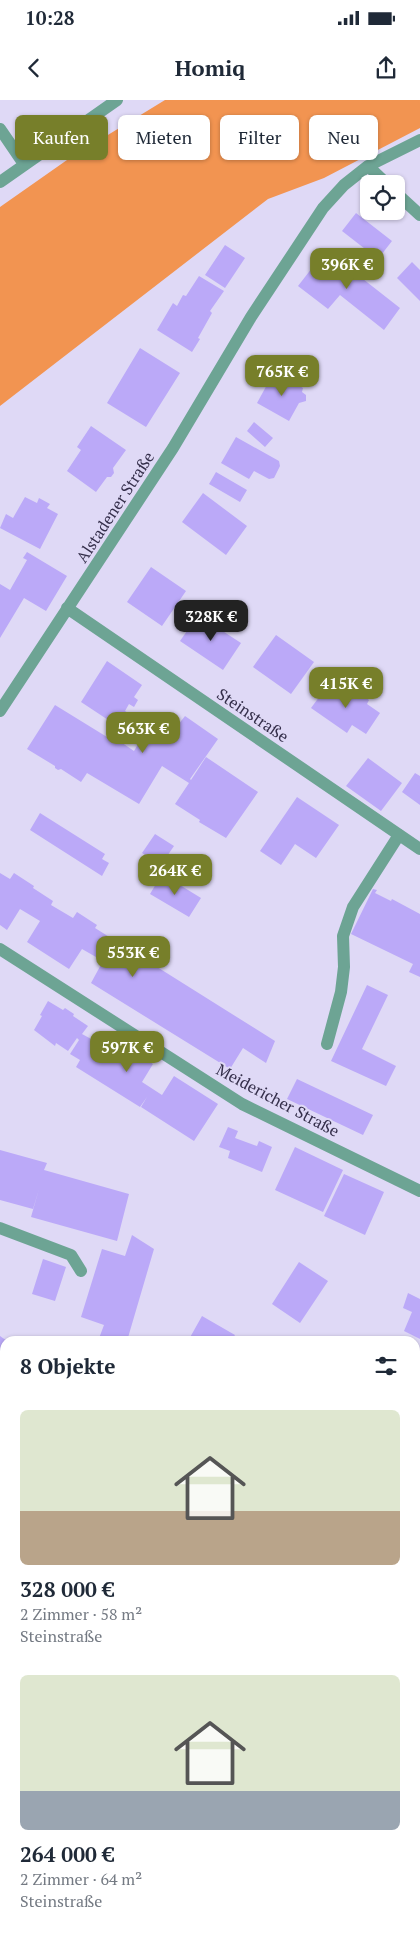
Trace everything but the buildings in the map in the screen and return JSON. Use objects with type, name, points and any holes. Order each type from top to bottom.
[{"type":"street","points":[[0,182],[117,100]]},
{"type":"street","points":[[0,129],[24,164]]},
{"type":"street","name":"Alstadener Straße","points":[[0,711],[173,448],[251,317],[323,208],[344,184],[368,166],[420,140]]},
{"type":"street","points":[[368,166],[378,175]]},
{"type":"street","points":[[405,201],[420,215]]},
{"type":"street","name":"Steinstraße","points":[[67,608],[420,849]]},
{"type":"street","points":[[327,1044],[341,992],[344,967],[343,936],[353,907],[399,835]]},
{"type":"street","name":"Meidericher Straße","points":[[0,949],[242,1104],[420,1191]]},
{"type":"street","points":[[0,1228],[71,1254],[81,1271]]},
{"type":"shaded area","points":[[165,100],[420,100],[420,128],[378,150],[378,115],[309,115],[309,160],[359,160],[324,178],[268,199],[0,406],[0,207],[67,160],[108,160],[108,135],[118,129],[118,160],[210,160],[210,115],[140,115]]}]
